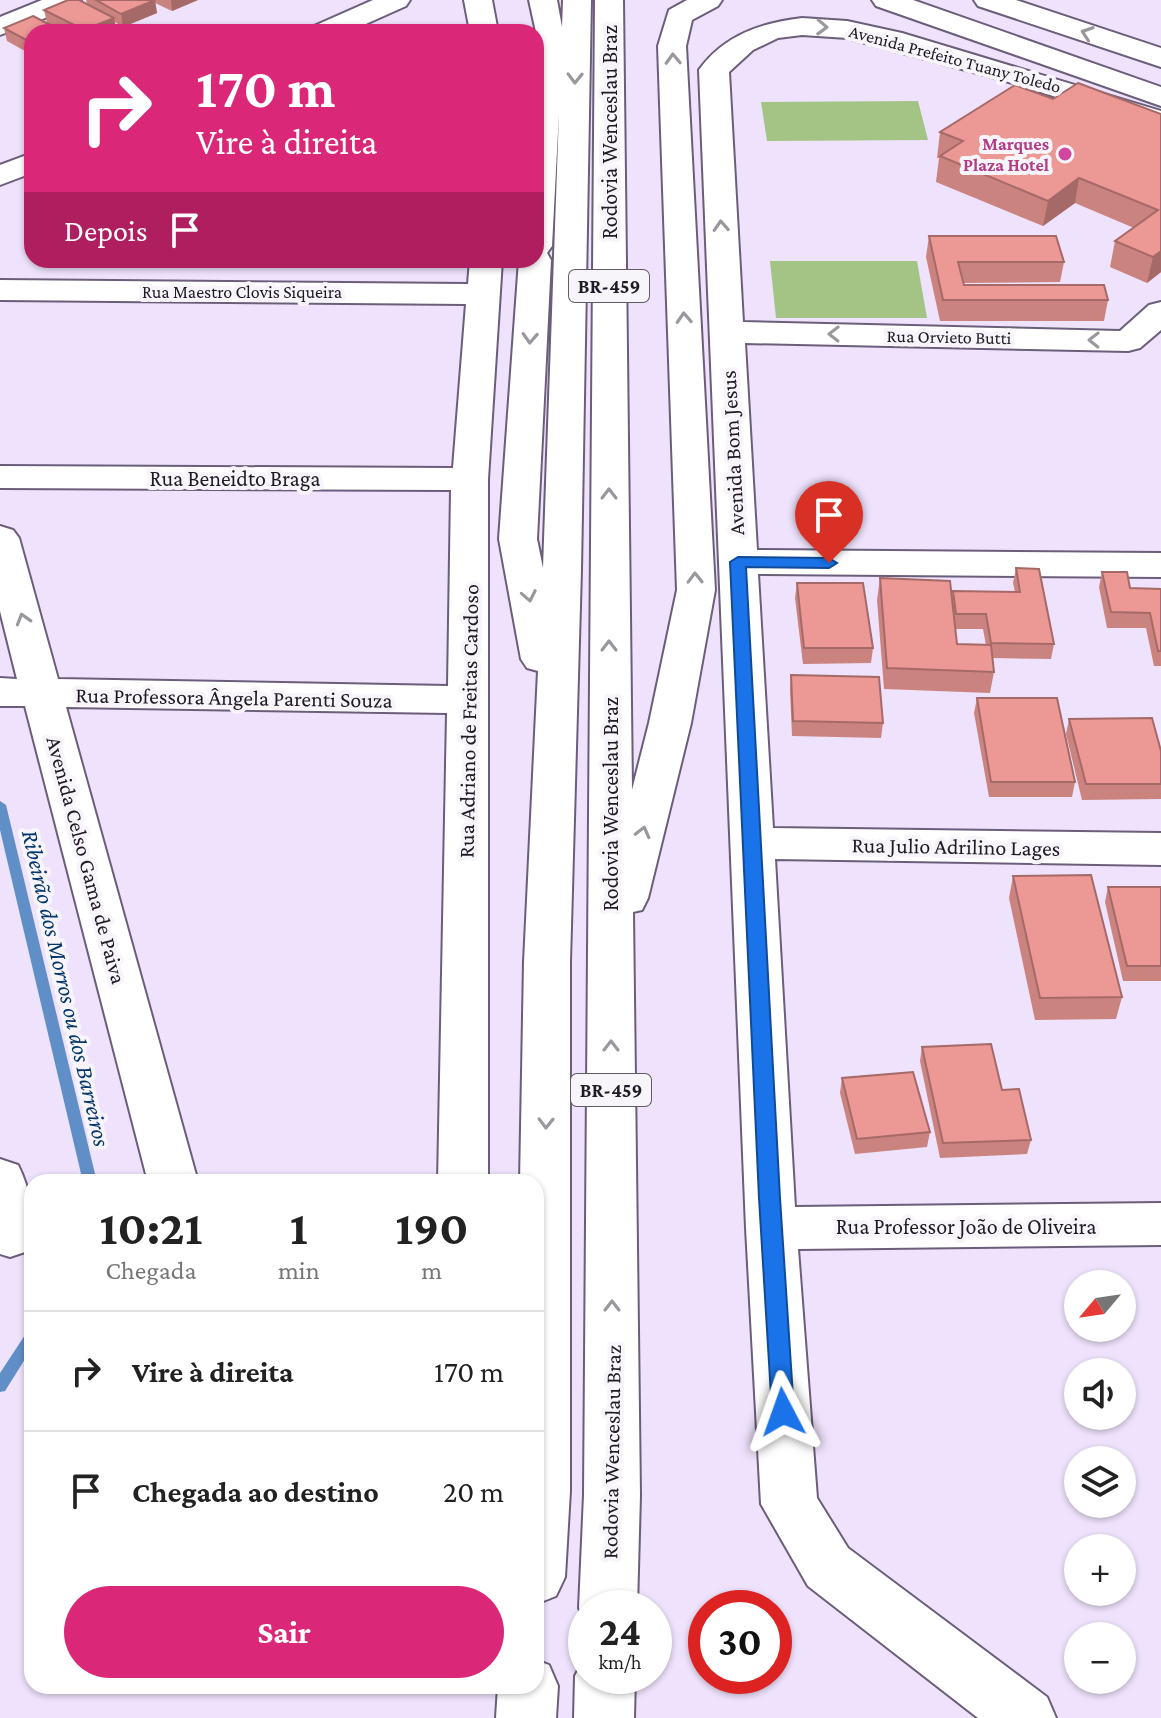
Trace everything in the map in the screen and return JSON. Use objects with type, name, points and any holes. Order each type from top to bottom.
[{"type":"main road","points":[[0,27],[67,0]]},
{"type":"main road","points":[[342,24],[396,0]]},
{"type":"main road","points":[[478,0],[482,24]]},
{"type":"main road","points":[[543,0],[549,32],[544,114]]},
{"type":"main road","name":"Rodovia Wenceslau Braz","points":[[544,1279],[547,962],[562,570],[577,0]]},
{"type":"main road","name":"Rodovia Wenceslau Braz","points":[[609,0],[612,1495],[609,1590]]},
{"type":"main road","points":[[610,962],[670,723],[696,590],[672,46],[679,16],[708,0]]},
{"type":"main road","points":[[886,0],[1030,43]]},
{"type":"main road","points":[[931,0],[1030,43]]},
{"type":"main road","points":[[988,0],[1161,58]]},
{"type":"main road","name":"Avenida Prefeito Tuany Toledo","points":[[746,39],[779,29],[818,26],[848,29],[1120,106],[1161,121]]},
{"type":"main road","name":"Avenida Bom Jesus","points":[[746,39],[714,70],[771,1228],[789,1504],[828,1567],[1026,1718]]},
{"type":"main road","name":"Avenida Prefeito Tuany Toledo","points":[[1030,43],[1117,64],[1161,79]]},
{"type":"main road","name":"Avenida Prefeito Tuany Toledo","points":[[1030,43],[1077,68],[1161,97]]},
{"type":"main road","points":[[1117,64],[1161,71]]},
{"type":"main road","points":[[1077,68],[1120,106]]},
{"type":"main road","points":[[0,176],[24,166]]},
{"type":"main road","points":[[535,268],[518,539],[547,686],[547,962]]},
{"type":"main road","name":"Rua Maestro Clovis Siqueira","points":[[0,290],[484,277]]},
{"type":"main road","name":"Rua Adriano de Freitas Cardoso","points":[[463,1174],[470,479],[484,277]]},
{"type":"main road","name":"Rua Orvieto Butti","points":[[726,332],[1128,341],[1161,312]]},
{"type":"main road","name":"Rua Beneidto Braga","points":[[0,477],[470,479]]},
{"type":"main road","name":"Avenida Celso Gama de Paiva","points":[[0,538],[22,693],[171,1174]]},
{"type":"main road","points":[[738,562],[1161,565]]},
{"type":"main road","name":"Rua Professora Ângela Parenti Souza","points":[[22,693],[469,700]]},
{"type":"main road","name":"Rua Julio Adrilino Lages","points":[[751,843],[1161,849]]},
{"type":"main road","points":[[0,1179],[10,1236]]},
{"type":"main road","name":"Rua Professor João de Oliveira","points":[[771,1228],[1161,1224]]},
{"type":"main road","points":[[526,1718],[528,1694]]},
{"type":"main road","points":[[604,1718],[605,1694]]},
{"type":"green space","points":[[918,101],[928,140],[767,141],[761,102]]},
{"type":"green space","points":[[770,261],[917,261],[927,318],[776,318]]},
{"type":"building","points":[[68,0],[79,0],[114,18],[99,24],[72,24],[44,10]]},
{"type":"building","points":[[96,0],[155,0],[121,14]]},
{"type":"building","points":[[33,16],[48,24],[24,24],[24,39],[4,28]]},
{"type":"building","points":[[1078,83],[1161,114],[1161,251],[1153,257],[1115,241],[1158,210],[1079,178],[1048,201],[940,156],[963,141],[940,132],[1015,85],[1053,99]]},
{"type":"building","points":[[929,236],[1056,236],[1064,262],[958,262],[964,285],[1104,285],[1108,300],[943,300]]},
{"type":"building","points":[[1016,568],[1039,569],[1054,644],[991,643],[986,614],[956,614],[953,591],[1020,592]]},
{"type":"building","points":[[1102,572],[1127,572],[1130,588],[1161,589],[1161,651],[1158,651],[1150,613],[1111,612]]},
{"type":"building","points":[[880,578],[950,581],[957,644],[991,645],[994,672],[887,668]]},
{"type":"building","points":[[797,583],[863,583],[873,648],[804,648]]},
{"type":"building","points":[[791,675],[879,677],[883,723],[793,721]]},
{"type":"building","points":[[977,698],[1057,698],[1075,782],[991,782]]},
{"type":"building","points":[[1152,718],[1161,751],[1161,784],[1086,784],[1069,719]]},
{"type":"building","points":[[1091,875],[1122,997],[1040,998],[1013,876]]},
{"type":"building","points":[[1108,887],[1161,887],[1161,966],[1127,966]]},
{"type":"building","points":[[991,1044],[1002,1090],[1019,1089],[1031,1140],[943,1143],[922,1047]]},
{"type":"building","points":[[913,1072],[930,1132],[857,1139],[842,1078]]},
{"type":"waterway","name":"Ribeirão dos Morros ou dos Barreiros","points":[[0,805],[88,1174]]},
{"type":"waterway","name":"Ribeirão dos Morros ou dos Barreiros","points":[[0,1386],[24,1348]]},
{"type":"place","name":"Marques Plaza Hotel","points":[[1065,154]]},
{"type":"route","points":[[783,1412],[769,1198],[738,562],[829,563]]}]
